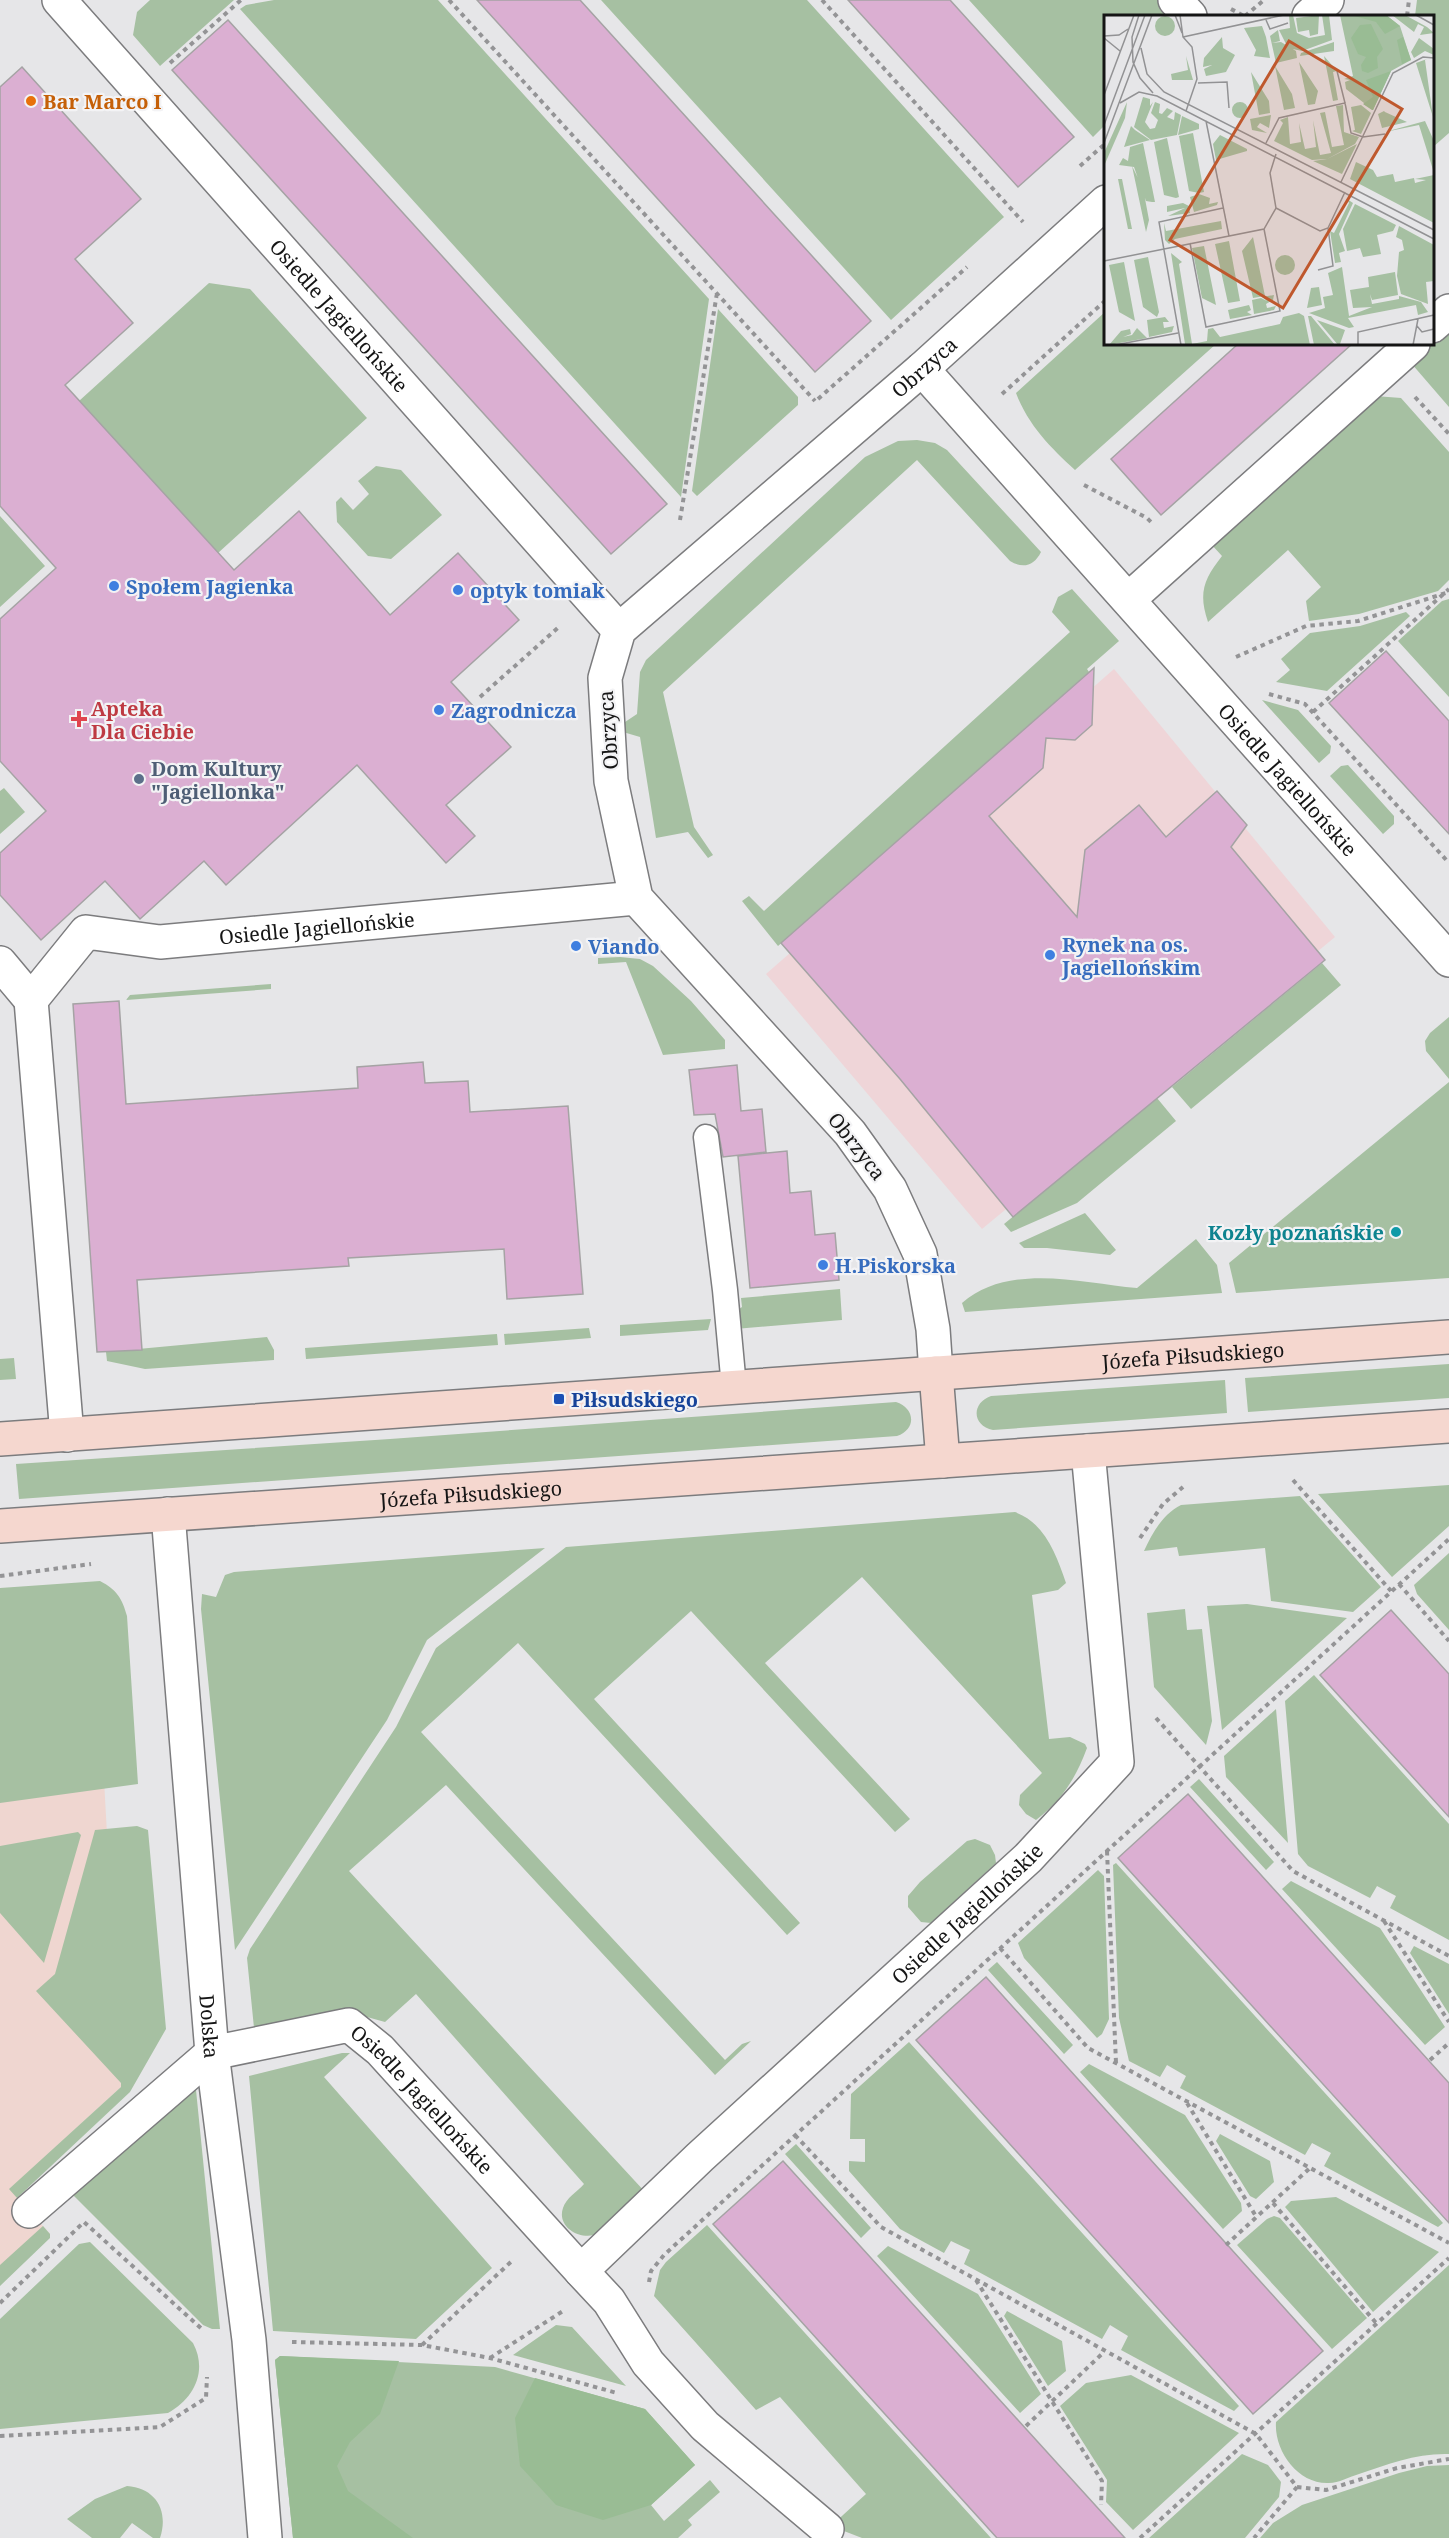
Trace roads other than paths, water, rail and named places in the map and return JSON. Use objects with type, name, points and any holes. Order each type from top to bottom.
[{"type":"street","name":"Osiedle Jagiellońskie","points":[[59,0],[619,630]]},
{"type":"street","points":[[1175,0],[1189,15]]},
{"type":"street","points":[[1310,15],[1327,0]]},
{"type":"street","name":"Obrzyca","points":[[936,1373],[933,1329],[920,1254],[890,1189],[850,1132],[636,898],[611,781],[605,678],[619,630],[922,369],[1104,204]]},
{"type":"street","points":[[1434,324],[1449,311]]},
{"type":"street","points":[[1130,599],[1412,345]]},
{"type":"street","name":"Osiedle Jagiellońskie","points":[[922,369],[1130,599],[1449,960]]},
{"type":"street","name":"Osiedle Jagiellońskie","points":[[30,1000],[86,932],[160,942],[636,898]]},
{"type":"street","points":[[0,963],[30,1000],[67,1435]]},
{"type":"street","name":"Józefa Piłsudskiego","points":[[0,1439],[1449,1337]]},
{"type":"street","points":[[936,1373],[943,1461]]},
{"type":"street","name":"Józefa Piłsudskiego","points":[[0,1527],[1449,1426]]},
{"type":"street","name":"Osiedle Jagiellońskie","points":[[581,2271],[700,2157],[1028,1858],[1117,1762],[1088,1451]]},
{"type":"street","name":"Dolska","points":[[168,1514],[213,2053],[249,2340],[265,2538]]},
{"type":"street","name":"Osiedle Jagiellońskie","points":[[29,2211],[213,2053],[349,2025],[380,2050],[609,2301],[648,2363],[705,2426],[827,2529]]},
{"type":"lane","points":[[706,1137],[725,1290],[734,1387]]},
{"type":"place","name":"Bar Marco I","points":[[31,101]]},
{"type":"place","name":"Społem Jagienka","points":[[114,586]]},
{"type":"place","name":"optyk tomiak","points":[[458,590]]},
{"type":"place","name":"Zagrodnicza","points":[[439,710]]},
{"type":"place","name":"Apteka Dla Ciebie","points":[[79,719]]},
{"type":"place","name":"Dom Kultury \"Jagiellonka\"","points":[[139,779]]},
{"type":"place","name":"Viando","points":[[576,946]]},
{"type":"place","name":"Rynek na os. Jagiellońskim","points":[[1050,955]]},
{"type":"place","name":"Kozły poznańskie","points":[[1396,1232]]},
{"type":"place","name":"H.Piskorska","points":[[823,1265]]},
{"type":"place","name":"Piłsudskiego","points":[[559,1399]]}]
